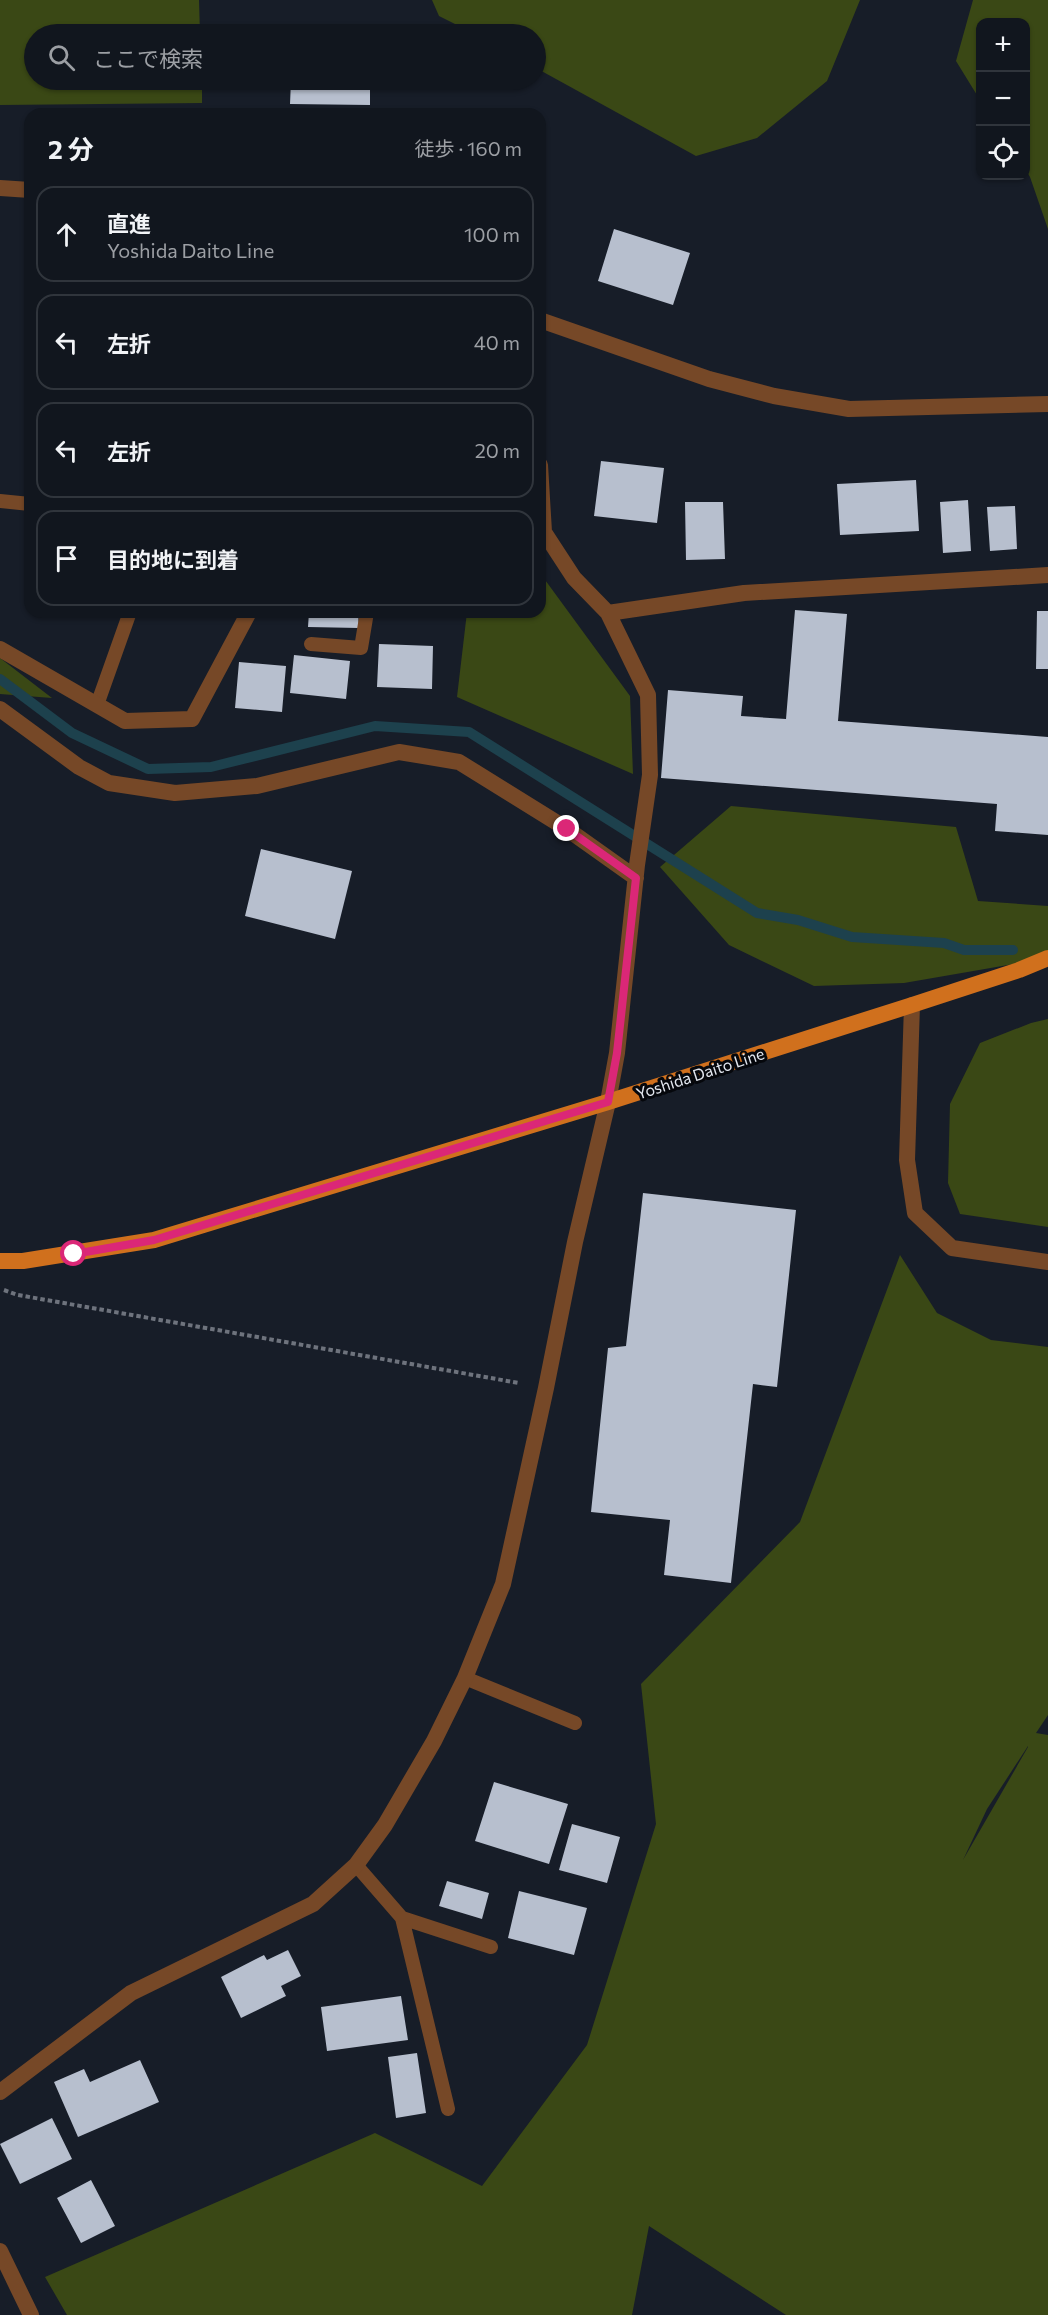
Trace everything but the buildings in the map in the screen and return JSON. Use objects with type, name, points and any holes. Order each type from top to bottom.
[{"type":"main road","name":"Yoshida Daito Line","points":[[0,1261],[23,1262],[154,1240],[608,1102],[1019,970],[1048,958]]},
{"type":"street","points":[[0,188],[24,190]]},
{"type":"street","points":[[546,322],[709,379],[774,396],[849,409],[1048,404]]},
{"type":"street","points":[[0,2092],[131,1993],[313,1904],[356,1865],[385,1825],[429,1750],[465,1678],[502,1584],[617,1053],[650,775],[648,695],[608,613],[574,578],[546,538]]},
{"type":"street","points":[[608,613],[744,593],[1048,575]]},
{"type":"street","points":[[0,649],[125,721],[192,719],[246,618]]},
{"type":"street","points":[[0,709],[79,767],[109,783],[176,793],[257,786],[399,752],[459,762],[637,872]]},
{"type":"street","points":[[912,1005],[907,1160],[915,1213],[952,1248],[1048,1262]]},
{"type":"street","points":[[0,2251],[31,2315]]},
{"type":"lane","points":[[0,501],[24,503]]},
{"type":"lane","points":[[97,705],[128,618]]},
{"type":"lane","points":[[311,644],[361,648],[366,618]]},
{"type":"lane","points":[[465,1678],[575,1723]]},
{"type":"lane","points":[[356,1865],[402,1918],[448,2109]]},
{"type":"lane","points":[[402,1918],[491,1947]]},
{"type":"path","points":[[0,1288],[18,1295],[546,1388]]},
{"type":"green space","points":[[0,0],[199,0],[200,24],[24,24],[24,90],[202,90],[202,103],[0,105]]},
{"type":"green space","points":[[432,0],[860,0],[827,81],[757,138],[696,156],[546,74],[546,24],[455,24],[439,16]]},
{"type":"green space","points":[[973,0],[1048,0],[1048,229],[1030,177],[1030,18],[976,18],[976,94],[956,61]]},
{"type":"green space","points":[[546,581],[630,696],[633,774],[457,697],[466,618],[546,618]]},
{"type":"green space","points":[[0,658],[52,698],[0,694]]},
{"type":"green space","points":[[731,806],[956,827],[978,901],[1048,906],[1048,958],[904,983],[814,986],[729,945],[660,867]]},
{"type":"green space","points":[[1048,1019],[1048,1227],[960,1214],[948,1183],[950,1104],[980,1043],[1031,1023]]},
{"type":"green space","points":[[900,1255],[937,1313],[991,1340],[1048,1347],[1048,1715],[1036,1733],[1048,1735],[1048,2315],[786,2315],[649,2226],[632,2315],[67,2315],[45,2277],[375,2133],[482,2186],[587,2045],[656,1824],[641,1684],[800,1522]],"holes":[[[1028,1747],[963,1860],[987,1809]]]},
{"type":"waterway","points":[[0,679],[72,733],[148,769],[211,767],[375,726],[469,732],[757,913],[798,920],[852,937],[944,943],[964,950],[1013,950]]},
{"type":"route","points":[[74,1254],[154,1240],[608,1102],[617,1053],[636,878],[567,829]]}]
